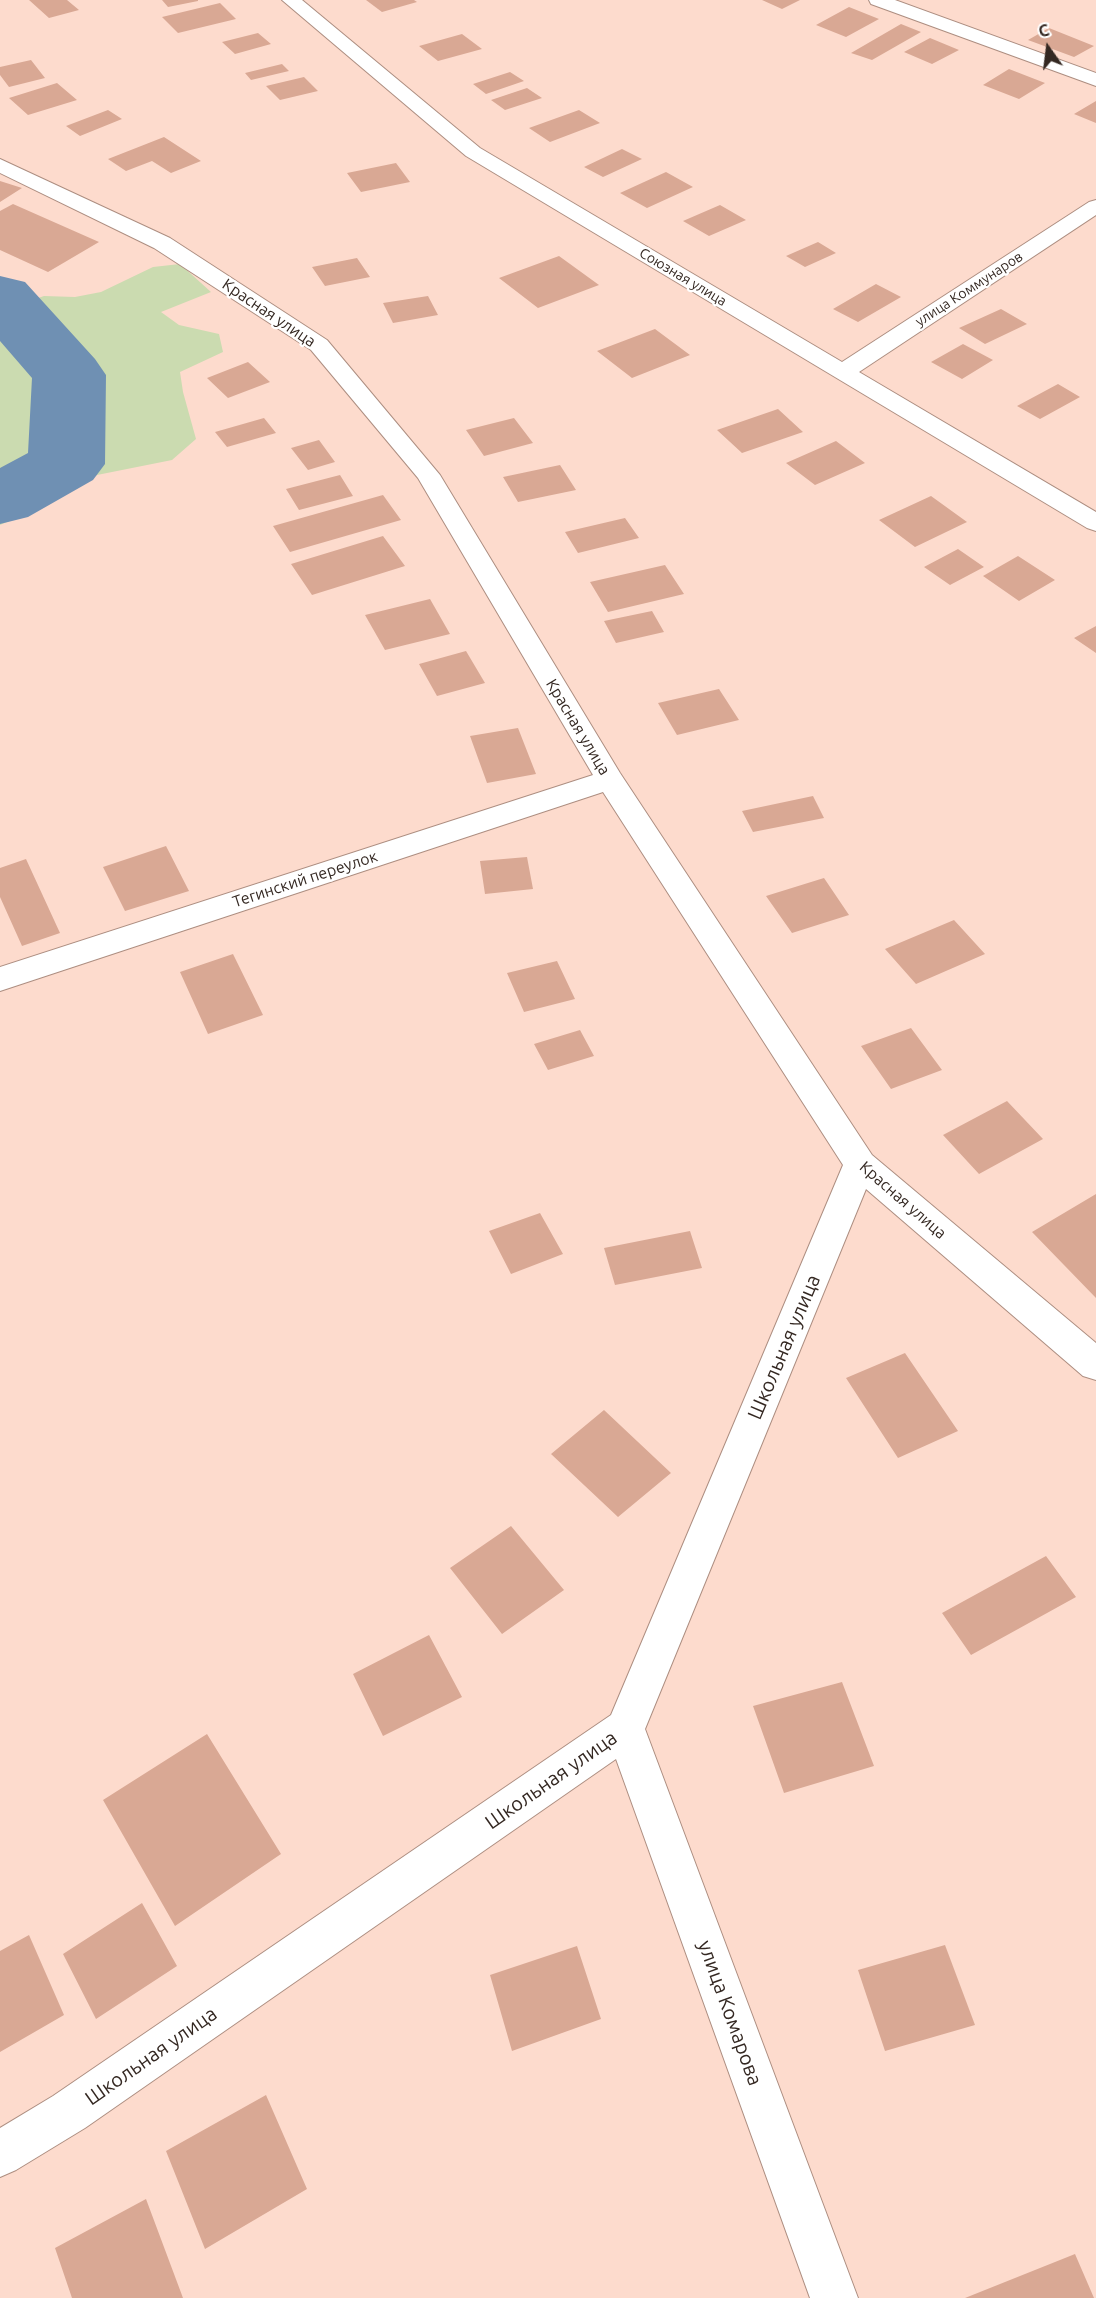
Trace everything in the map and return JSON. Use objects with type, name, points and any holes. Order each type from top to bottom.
[{"type":"street","name":"Союзная улица","points":[[291,0],[473,153],[1096,523]]},
{"type":"street","points":[[878,0],[1096,81]]},
{"type":"street","name":"Красная улица","points":[[0,165],[162,243],[319,345],[428,475],[610,780],[860,1164],[1096,1365]]},
{"type":"street","name":"улица Коммунаров","points":[[843,372],[1096,206]]},
{"type":"street","name":"Тегинский переулок","points":[[0,979],[610,780]]},
{"type":"street","name":"Школьная улица","points":[[0,2154],[69,2112],[625,1729],[860,1164]]},
{"type":"street","name":"улица Комарова","points":[[625,1729],[834,2298]]},
{"type":"green space","points":[[180,264],[211,292],[161,312],[179,325],[219,334],[223,352],[180,372],[196,439],[172,460],[97,475],[38,509],[0,525],[0,311],[44,296],[75,297],[101,292],[153,267]]},
{"type":"building","points":[[29,0],[67,0],[79,10],[49,18]]},
{"type":"building","points":[[162,0],[198,0],[198,1],[168,7]]},
{"type":"building","points":[[366,0],[414,0],[417,2],[382,12]]},
{"type":"building","points":[[762,0],[800,0],[782,9]]},
{"type":"building","points":[[220,3],[236,19],[178,33],[162,17]]},
{"type":"building","points":[[849,7],[879,19],[846,37],[816,25]]},
{"type":"building","points":[[901,24],[921,32],[872,60],[851,53]]},
{"type":"building","points":[[1049,28],[1094,46],[1074,57],[1028,40]]},
{"type":"building","points":[[258,33],[271,44],[235,54],[222,42]]},
{"type":"building","points":[[462,34],[482,49],[438,61],[419,46]]},
{"type":"building","points":[[930,38],[959,50],[932,64],[904,52]]},
{"type":"building","points":[[31,60],[45,78],[9,87],[0,75],[0,67]]},
{"type":"building","points":[[282,64],[289,71],[251,80],[245,73]]},
{"type":"building","points":[[1009,69],[1045,83],[1019,99],[983,85]]},
{"type":"building","points":[[510,72],[524,81],[486,94],[473,84]]},
{"type":"building","points":[[304,77],[318,91],[280,100],[266,86]]},
{"type":"building","points":[[57,83],[77,100],[28,115],[9,98]]},
{"type":"building","points":[[527,88],[542,98],[505,110],[491,100]]},
{"type":"building","points":[[1096,101],[1096,123],[1074,114]]},
{"type":"building","points":[[108,110],[122,119],[80,136],[66,126]]},
{"type":"building","points":[[579,110],[600,123],[550,142],[529,128]]},
{"type":"building","points":[[164,137],[201,161],[171,173],[152,161],[126,171],[108,159]]},
{"type":"building","points":[[622,149],[642,159],[603,177],[584,167]]},
{"type":"building","points":[[396,163],[410,182],[361,192],[347,173]]},
{"type":"building","points":[[666,172],[693,187],[647,208],[620,193]]},
{"type":"building","points":[[0,181],[22,188],[0,202]]},
{"type":"building","points":[[13,204],[99,242],[48,272],[0,250],[0,211]]},
{"type":"building","points":[[720,205],[746,220],[709,236],[683,221]]},
{"type":"building","points":[[818,242],[836,253],[805,267],[786,256]]},
{"type":"building","points":[[559,256],[599,285],[538,308],[499,278]]},
{"type":"building","points":[[357,258],[370,277],[325,286],[312,267]]},
{"type":"building","points":[[876,284],[901,297],[858,322],[833,309]]},
{"type":"building","points":[[428,296],[438,315],[393,323],[383,303]]},
{"type":"building","points":[[1001,309],[1027,324],[985,344],[959,328]]},
{"type":"building","points":[[655,329],[690,355],[632,378],[597,351]]},
{"type":"building","points":[[963,344],[993,360],[962,379],[931,362]]},
{"type":"building","points":[[248,362],[270,382],[228,398],[207,378]]},
{"type":"building","points":[[1058,384],[1080,397],[1040,419],[1017,406]]},
{"type":"building","points":[[778,409],[803,432],[742,453],[717,430]]},
{"type":"building","points":[[264,418],[276,433],[227,447],[215,432]]},
{"type":"building","points":[[514,418],[533,443],[484,456],[466,430]]},
{"type":"building","points":[[319,440],[335,462],[308,470],[291,448]]},
{"type":"building","points":[[836,441],[865,463],[815,485],[786,463]]},
{"type":"building","points":[[560,465],[576,490],[518,502],[503,477]]},
{"type":"building","points":[[340,475],[353,496],[299,510],[286,489]]},
{"type":"building","points":[[383,495],[401,520],[290,552],[273,526]]},
{"type":"building","points":[[931,496],[967,522],[915,547],[879,520]]},
{"type":"building","points":[[625,518],[639,538],[578,553],[565,532]]},
{"type":"building","points":[[383,536],[405,566],[312,595],[291,564]]},
{"type":"building","points":[[958,549],[984,567],[950,585],[924,567]]},
{"type":"building","points":[[1018,556],[1055,580],[1019,601],[983,576]]},
{"type":"building","points":[[665,565],[684,594],[608,612],[590,582]]},
{"type":"building","points":[[430,599],[450,634],[385,650],[365,615]]},
{"type":"building","points":[[652,611],[664,632],[616,643],[604,621]]},
{"type":"building","points":[[1096,626],[1096,653],[1074,638]]},
{"type":"building","points":[[466,651],[485,683],[437,696],[419,664]]},
{"type":"building","points":[[719,689],[739,720],[677,735],[658,703]]},
{"type":"building","points":[[518,728],[536,774],[487,783],[470,736]]},
{"type":"building","points":[[813,796],[824,818],[753,832],[742,811]]},
{"type":"building","points":[[166,846],[189,891],[125,911],[103,867]]},
{"type":"building","points":[[527,857],[533,889],[485,894],[480,861]]},
{"type":"building","points":[[26,859],[60,933],[22,946],[0,897],[0,868]]},
{"type":"building","points":[[824,878],[849,915],[792,933],[766,896]]},
{"type":"building","points":[[954,920],[985,954],[916,984],[885,949]]},
{"type":"building","points":[[233,954],[263,1015],[208,1034],[180,972]]},
{"type":"building","points":[[557,961],[575,999],[524,1012],[507,973]]},
{"type":"building","points":[[911,1028],[942,1070],[891,1089],[861,1046]]},
{"type":"building","points":[[580,1030],[594,1056],[548,1070],[534,1044]]},
{"type":"building","points":[[1007,1101],[1043,1139],[979,1174],[943,1135]]},
{"type":"building","points":[[1096,1194],[1096,1298],[1032,1232]]},
{"type":"building","points":[[540,1213],[563,1254],[511,1274],[489,1231]]},
{"type":"building","points":[[690,1231],[702,1268],[615,1285],[604,1248]]},
{"type":"building","points":[[905,1353],[958,1431],[898,1458],[846,1378]]},
{"type":"building","points":[[604,1410],[671,1473],[618,1517],[551,1454]]},
{"type":"building","points":[[511,1526],[564,1590],[502,1634],[450,1568]]},
{"type":"building","points":[[1046,1556],[1076,1597],[971,1655],[942,1613]]},
{"type":"building","points":[[429,1635],[462,1697],[383,1736],[353,1674]]},
{"type":"building","points":[[842,1682],[874,1766],[784,1793],[753,1706]]},
{"type":"building","points":[[207,1734],[281,1854],[175,1926],[103,1800]]},
{"type":"building","points":[[142,1903],[177,1966],[96,2019],[63,1954]]},
{"type":"building","points":[[29,1935],[64,2015],[0,2052],[0,1951]]},
{"type":"building","points":[[945,1945],[975,2025],[885,2051],[858,1970]]},
{"type":"building","points":[[577,1946],[601,2019],[512,2051],[490,1975]]},
{"type":"building","points":[[266,2095],[307,2189],[205,2249],[166,2151]]},
{"type":"building","points":[[146,2199],[183,2298],[72,2298],[55,2248]]},
{"type":"building","points":[[1075,2254],[1094,2298],[965,2298]]},
{"type":"waterway","points":[[0,297],[69,375],[66,464],[0,500]]}]
